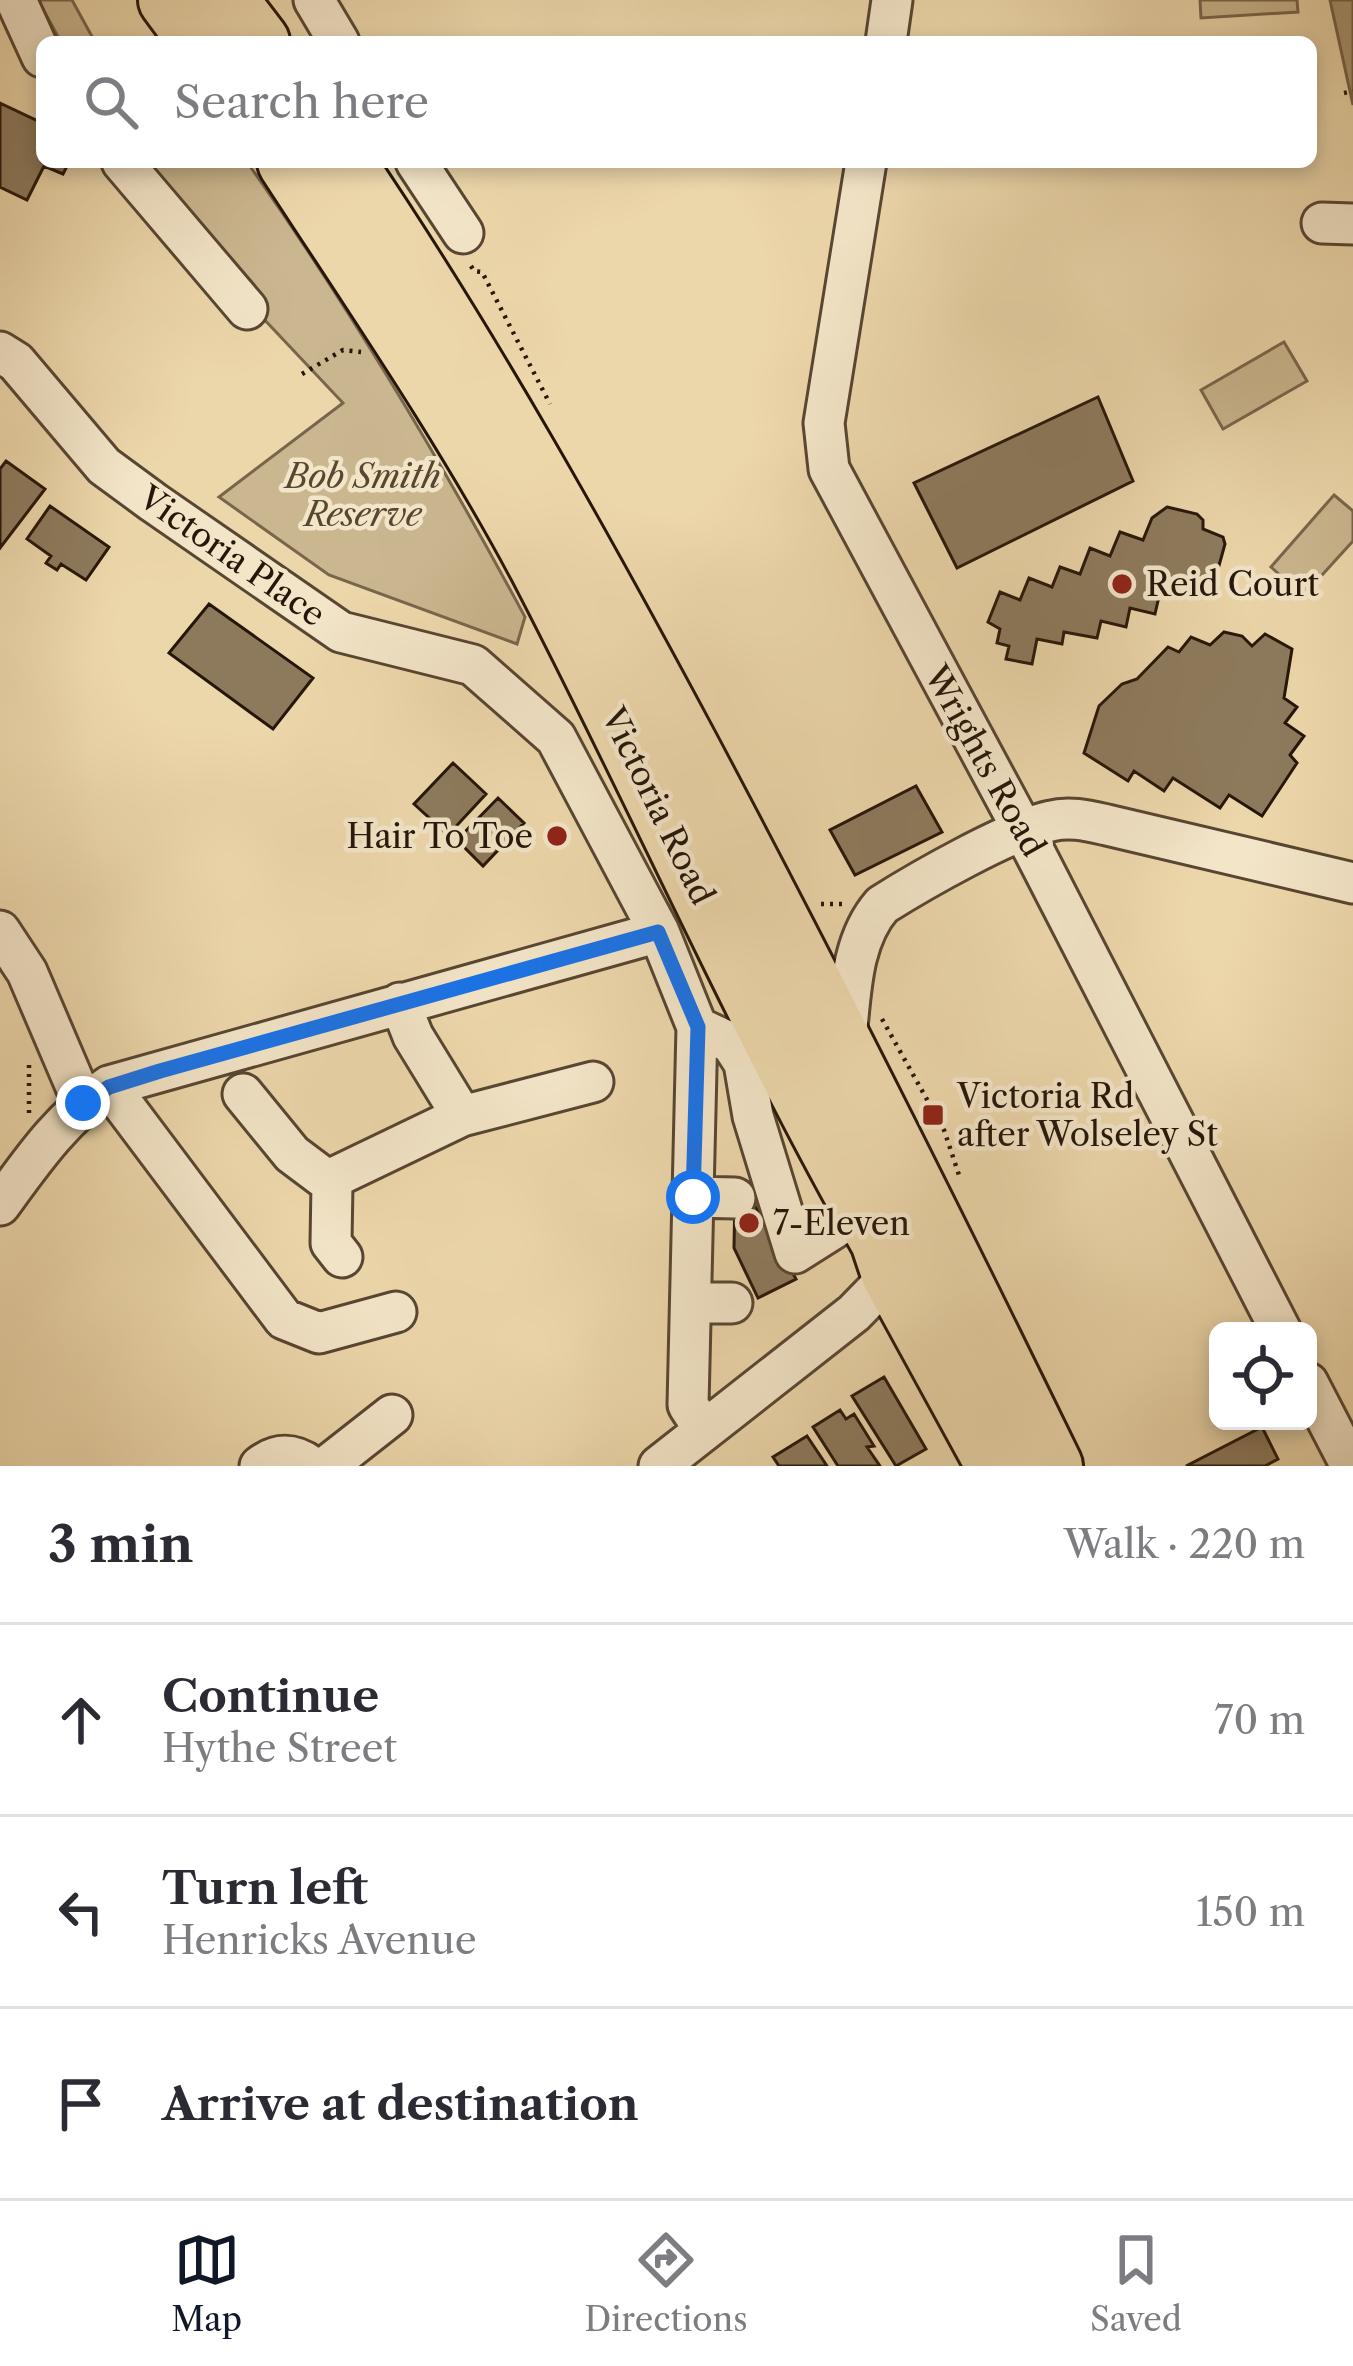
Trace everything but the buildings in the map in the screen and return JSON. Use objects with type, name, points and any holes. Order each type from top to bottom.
[{"type":"highway","points":[[169,0],[196,36]]},
{"type":"highway","points":[[227,0],[254,36]]},
{"type":"highway","name":"Victoria Road","points":[[292,168],[424,373],[536,560],[778,1104],[863,1210],[892,1274],[1022,1457]]},
{"type":"highway","name":"Victoria Road","points":[[348,168],[429,288],[572,531],[845,1047],[907,1166],[1022,1457]]},
{"type":"highway","points":[[892,1274],[909,1237],[907,1166]]},
{"type":"street","points":[[16,0],[36,44]]},
{"type":"street","points":[[314,0],[335,36]]},
{"type":"street","points":[[887,36],[892,0]]},
{"type":"street","points":[[127,168],[248,309]]},
{"type":"street","points":[[420,168],[463,233]]},
{"type":"street","name":"Wrights Road","points":[[865,168],[826,410],[829,469],[1276,1322]]},
{"type":"street","name":"Victoria Place","points":[[0,352],[16,362],[104,466],[341,632],[473,665],[556,738],[658,932],[698,1027]]},
{"type":"street","points":[[845,1047],[856,961],[870,919],[895,897],[1050,821],[1080,819],[1353,883]]},
{"type":"street","points":[[0,931],[96,1095],[284,1318],[320,1333],[396,1312]]},
{"type":"street","points":[[0,1205],[44,1146],[96,1095],[658,932]]},
{"type":"street","points":[[400,1004],[413,1036],[461,1116]]},
{"type":"street","points":[[704,1430],[688,1405],[698,1027],[731,1043],[778,1104],[795,1253],[863,1210]]},
{"type":"street","points":[[342,1257],[331,1243],[332,1184],[337,1176],[461,1116],[592,1082]]},
{"type":"street","points":[[243,1094],[292,1154],[332,1184]]},
{"type":"street","points":[[693,1197],[735,1198]]},
{"type":"street","points":[[659,1466],[854,1313],[892,1274]]},
{"type":"street","points":[[691,1303],[732,1303]]},
{"type":"street","points":[[964,1343],[1022,1457]]},
{"type":"street","points":[[1317,1400],[1351,1466]]},
{"type":"street","points":[[327,1466],[392,1415]]},
{"type":"street","points":[[260,1466],[280,1456],[292,1456],[311,1466]]},
{"type":"path","points":[[1344,93],[1353,91]]},
{"type":"path","points":[[302,374],[343,350],[377,354]]},
{"type":"path","points":[[820,904],[843,903]]},
{"type":"green space","points":[[38,0],[72,0],[92,36],[58,36]]},
{"type":"green space","points":[[1200,0],[1297,0],[1298,12],[1201,18]]},
{"type":"green space","name":"Bob Smith Reserve","points":[[142,168],[251,168],[358,328],[493,558],[525,617],[517,644],[329,575],[219,497],[343,403],[261,316]]},
{"type":"green space","points":[[1284,342],[1307,381],[1223,429],[1201,390]]},
{"type":"green space","points":[[1334,495],[1353,511],[1353,541],[1303,596],[1271,567]]},
{"type":"shaded area","points":[[1330,0],[1353,0],[1353,105]]},
{"type":"place","name":"Reid Court","points":[[1122,584]]},
{"type":"place","name":"Hair To Toe","points":[[557,836]]},
{"type":"place","name":"Victoria Rd after Wolseley St","points":[[933,1115]]},
{"type":"place","name":"7-Eleven","points":[[749,1223]]},
{"type":"route","points":[[83,1103],[109,1087],[160,1071],[658,932],[698,1027],[693,1197]]}]
